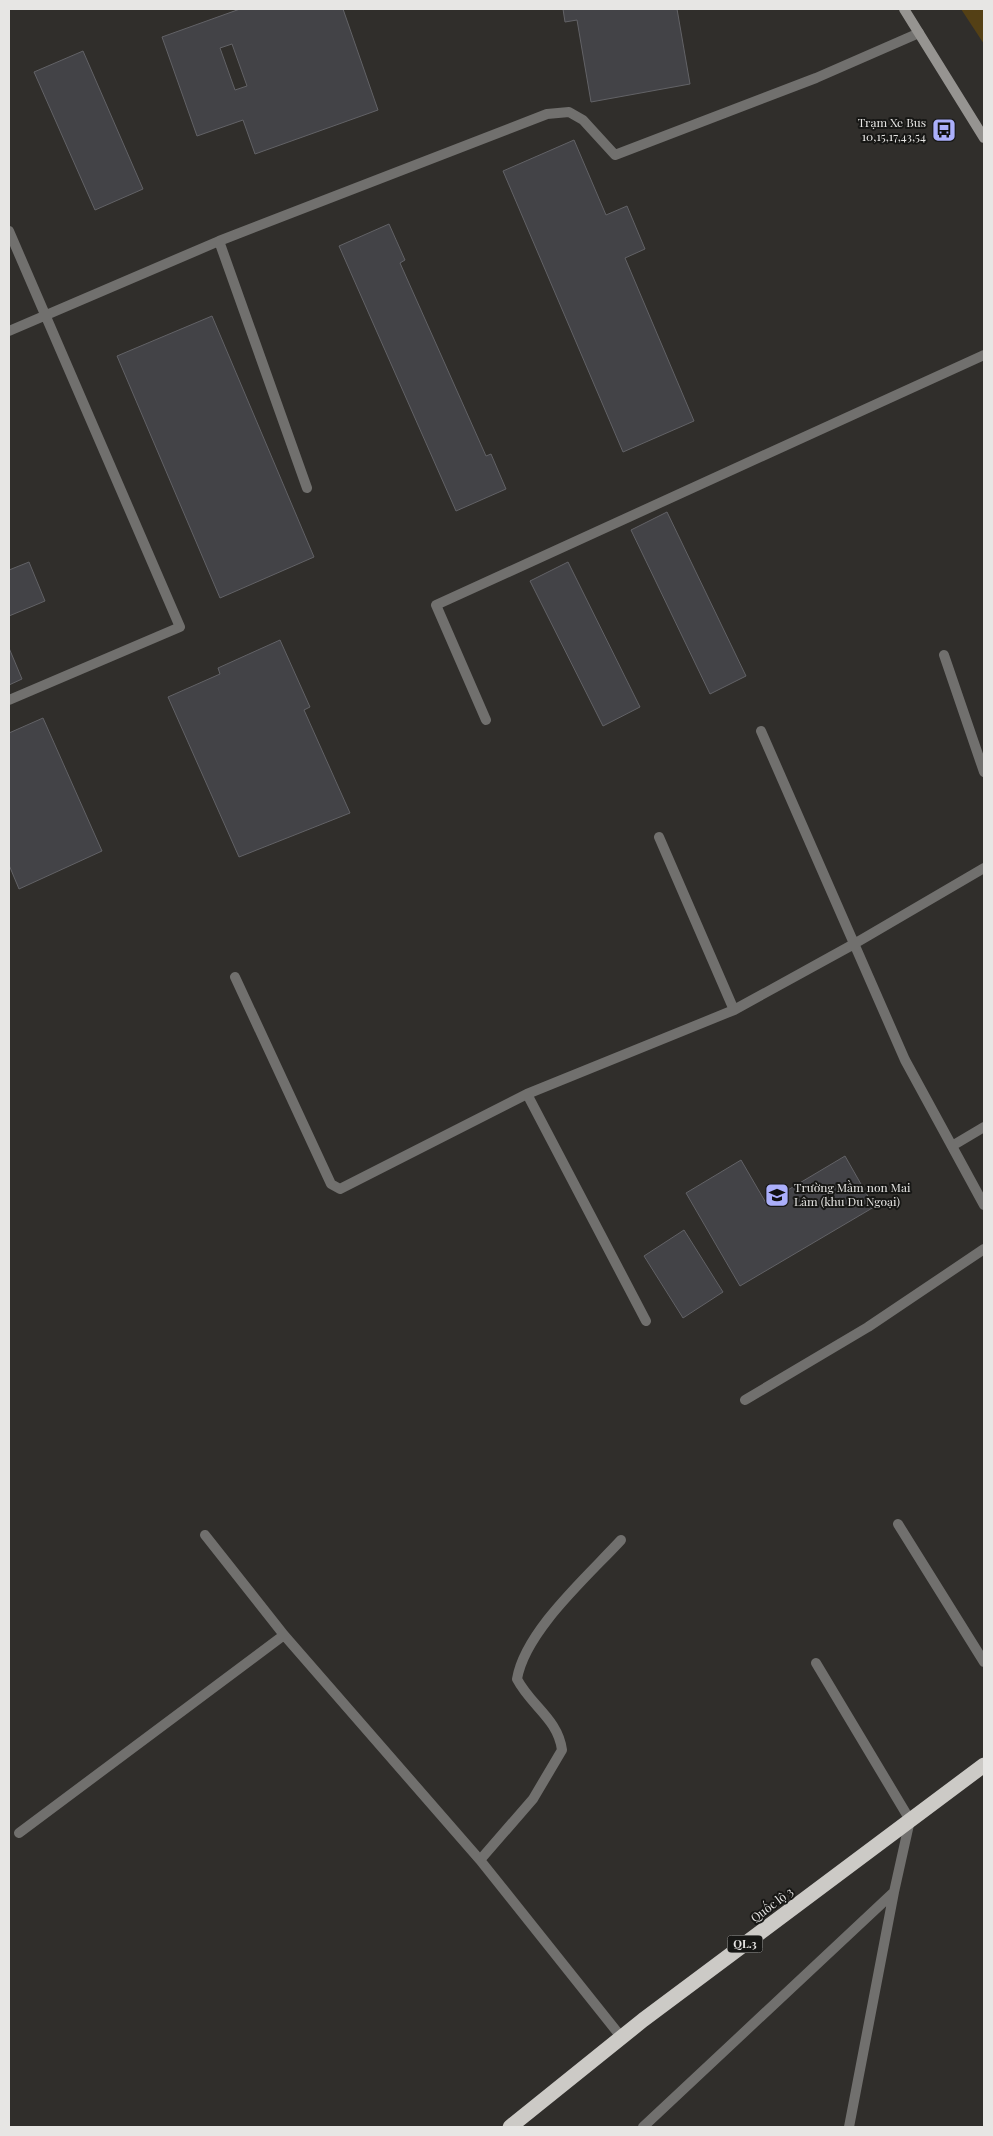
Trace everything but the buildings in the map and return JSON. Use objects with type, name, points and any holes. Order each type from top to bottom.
[{"type":"highway","name":"Quốc lộ 3","points":[[510,2127],[622,2038],[984,1765]]},
{"type":"main road","points":[[904,9],[984,138]]},
{"type":"street","points":[[9,331],[219,241],[547,114],[569,112],[583,120],[615,155],[816,78],[919,33]]},
{"type":"street","points":[[9,231],[180,628],[9,700]]},
{"type":"street","points":[[219,241],[307,488]]},
{"type":"street","points":[[486,720],[436,605],[984,355]]},
{"type":"street","points":[[944,654],[984,772]]},
{"type":"street","points":[[761,731],[905,1060],[984,1205]]},
{"type":"street","points":[[659,837],[734,1010]]},
{"type":"street","points":[[235,977],[331,1184],[340,1190],[527,1094],[734,1010],[854,944],[984,868]]},
{"type":"street","points":[[527,1094],[646,1321]]},
{"type":"street","points":[[952,1146],[984,1127]]},
{"type":"street","points":[[745,1400],[868,1327],[984,1249]]},
{"type":"street","points":[[898,1524],[984,1662]]},
{"type":"street","points":[[205,1534],[284,1635],[480,1860],[622,2038]]},
{"type":"street","points":[[480,1860],[533,1799],[562,1750],[559,1734],[554,1725],[522,1688],[517,1679],[525,1652],[545,1623],[621,1540]]},
{"type":"street","points":[[19,1833],[284,1635]]},
{"type":"street","points":[[816,1663],[910,1820],[894,1892],[849,2127]]},
{"type":"street","points":[[643,2127],[894,1892]]},
{"type":"shaded area","points":[[961,9],[984,9],[984,44]]},
{"type":"place","name":"Trạm Xe Bus 10,15,17,43,54","points":[[944,130]]},
{"type":"place","name":"Trường Mầm non Mai Lâm (khu Du Ngoại)","points":[[777,1195]]}]
